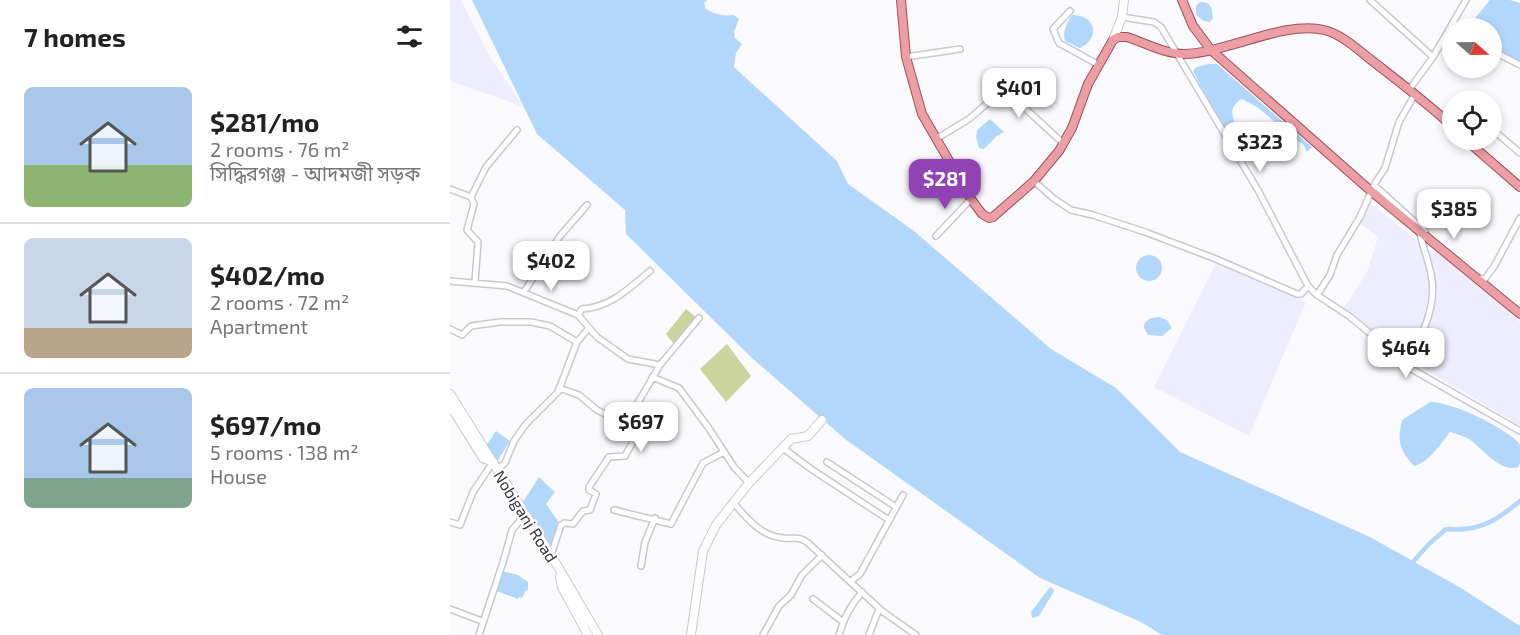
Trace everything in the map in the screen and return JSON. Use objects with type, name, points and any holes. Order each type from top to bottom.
[{"type":"main road","points":[[901,0],[906,57],[922,114],[971,199],[982,214],[989,218],[1034,181],[1064,144],[1088,84],[1113,40],[1122,17],[1124,0]]},
{"type":"main road","points":[[1182,0],[1192,26],[1211,50],[1520,314]]},
{"type":"main road","points":[[1113,40],[1118,37],[1127,37],[1176,53],[1211,50],[1299,28],[1318,29],[1337,35],[1442,118]]},
{"type":"main road","points":[[1477,150],[1520,187]]},
{"type":"main road","name":"Nobiganj Road","points":[[450,394],[551,555],[598,635]]},
{"type":"main road","name":"Nobiganj Road","points":[[450,405],[483,458],[495,465]]},
{"type":"main road","points":[[691,635],[704,552],[716,525],[749,483],[793,438],[808,436],[822,420]]},
{"type":"main road","name":"Nobiganj Road","points":[[560,571],[562,587],[588,635]]},
{"type":"street","points":[[1370,0],[1433,57]]},
{"type":"street","points":[[1457,18],[1466,0]]},
{"type":"street","points":[[1070,11],[1053,29],[1059,43],[1099,65]]},
{"type":"street","points":[[1122,17],[1157,24],[1259,192],[1308,286],[1371,334],[1383,356],[1408,367],[1520,431]]},
{"type":"street","points":[[1317,295],[1330,275],[1337,255],[1355,227],[1385,168],[1399,122],[1412,92],[1442,43]]},
{"type":"street","points":[[906,57],[960,50]]},
{"type":"street","points":[[1502,56],[1520,66]]},
{"type":"street","points":[[935,140],[969,119],[1004,89],[1064,144]]},
{"type":"street","points":[[475,282],[478,242],[467,231],[474,204],[471,196],[486,167],[517,130]]},
{"type":"street","points":[[1502,137],[1520,153]]},
{"type":"street","points":[[1034,181],[1071,210],[1093,214],[1145,232],[1216,259],[1297,294],[1301,294],[1308,286]]},
{"type":"street","points":[[450,189],[471,196]]},
{"type":"street","points":[[1373,189],[1482,280],[1495,265],[1520,218]]},
{"type":"street","points":[[936,236],[971,199]]},
{"type":"street","points":[[524,292],[555,242],[587,205]]},
{"type":"street","points":[[1408,367],[1431,310],[1431,272],[1420,230]]},
{"type":"street","points":[[578,315],[582,309],[597,308],[618,297],[650,271]]},
{"type":"street","points":[[450,280],[507,286],[524,292],[578,315],[588,329],[628,359],[660,365]]},
{"type":"street","points":[[630,416],[660,365],[699,318]]},
{"type":"street","points":[[450,329],[462,335],[471,326],[500,322],[531,322],[550,326],[577,342]]},
{"type":"street","points":[[450,522],[460,525],[473,492],[495,465],[505,463],[514,441],[526,424],[558,392],[577,342],[588,329]]},
{"type":"street","points":[[652,377],[679,388],[749,483]]},
{"type":"street","points":[[559,388],[579,395],[607,415],[630,416]]},
{"type":"street","points":[[551,555],[561,525],[573,524],[583,511],[590,510],[596,494],[589,490],[589,487],[609,457],[624,457],[627,454],[634,441],[636,430],[630,416]]},
{"type":"street","points":[[783,448],[889,520]]},
{"type":"street","points":[[614,510],[655,518],[671,524],[703,463],[724,452]]},
{"type":"street","points":[[827,462],[896,507]]},
{"type":"street","points":[[851,581],[860,574],[903,495]]},
{"type":"street","points":[[733,502],[757,528],[783,538],[799,537],[851,581],[879,609],[916,635]]},
{"type":"street","points":[[479,635],[512,530],[525,515]]},
{"type":"street","points":[[641,566],[645,543],[655,518]]},
{"type":"street","points":[[764,635],[779,606],[791,595],[802,575],[822,555]]},
{"type":"street","points":[[839,635],[842,621],[862,592]]},
{"type":"street","points":[[813,599],[842,621]]},
{"type":"street","points":[[450,609],[482,621]]},
{"type":"street","points":[[869,635],[879,609]]},
{"type":"shaded area","points":[[450,0],[461,0],[490,57],[524,107],[450,81]]},
{"type":"shaded area","points":[[1370,203],[1433,253],[1438,250],[1520,322],[1520,426],[1414,362],[1386,355],[1374,332],[1344,308],[1367,272],[1378,237],[1359,223]]},
{"type":"shaded area","points":[[1216,263],[1306,302],[1249,436],[1154,387]]},
{"type":"green space","points":[[686,309],[697,318],[674,344],[666,334]]},
{"type":"green space","points":[[727,344],[751,376],[726,402],[700,369]]},
{"type":"water","points":[[472,0],[707,0],[704,3],[706,9],[720,15],[734,15],[739,19],[734,32],[735,38],[742,44],[736,53],[734,67],[837,161],[848,184],[914,231],[1051,349],[1116,388],[1180,452],[1370,537],[1461,588],[1520,626],[1520,635],[1162,635],[1141,622],[1040,578],[845,439],[753,359],[626,234],[625,210],[537,134]]},
{"type":"water","points":[[1490,0],[1510,0],[1520,3],[1520,63],[1502,54],[1502,18],[1475,18]]},
{"type":"water","points":[[1200,2],[1207,3],[1211,7],[1213,18],[1210,22],[1196,15],[1196,6]]},
{"type":"water","points":[[1072,15],[1087,19],[1093,28],[1091,39],[1080,48],[1065,41],[1064,38]]},
{"type":"water","points":[[1217,64],[1312,147],[1307,152],[1303,144],[1283,133],[1269,148],[1261,146],[1254,138],[1256,127],[1262,125],[1277,134],[1281,127],[1257,107],[1242,99],[1235,104],[1233,110],[1235,123],[1246,145],[1245,158],[1241,157],[1193,71],[1196,67]]},
{"type":"water","points":[[990,119],[1004,132],[984,149],[979,148],[977,130]]},
{"type":"water","points":[[1149,255],[1158,259],[1162,268],[1158,277],[1149,281],[1140,277],[1136,268],[1140,259]]},
{"type":"water","points":[[1159,317],[1167,320],[1172,328],[1162,336],[1148,335],[1144,328],[1146,321]]},
{"type":"water","points":[[1430,402],[1464,411],[1491,423],[1512,437],[1520,444],[1518,467],[1511,468],[1498,463],[1469,439],[1450,432],[1430,457],[1414,466],[1400,445],[1402,420]]},
{"type":"water","points":[[496,431],[510,441],[497,462],[486,446]]},
{"type":"water","points":[[539,477],[555,492],[546,504],[560,524],[549,552],[521,505]]},
{"type":"water","points":[[501,571],[518,575],[528,582],[528,591],[526,590],[522,598],[518,599],[496,591]]},
{"type":"water","points":[[1050,587],[1054,589],[1053,593],[1039,616],[1032,618],[1031,612]]},
{"type":"waterway","points":[[1410,565],[1446,529],[1468,529],[1486,524],[1520,501]]}]
